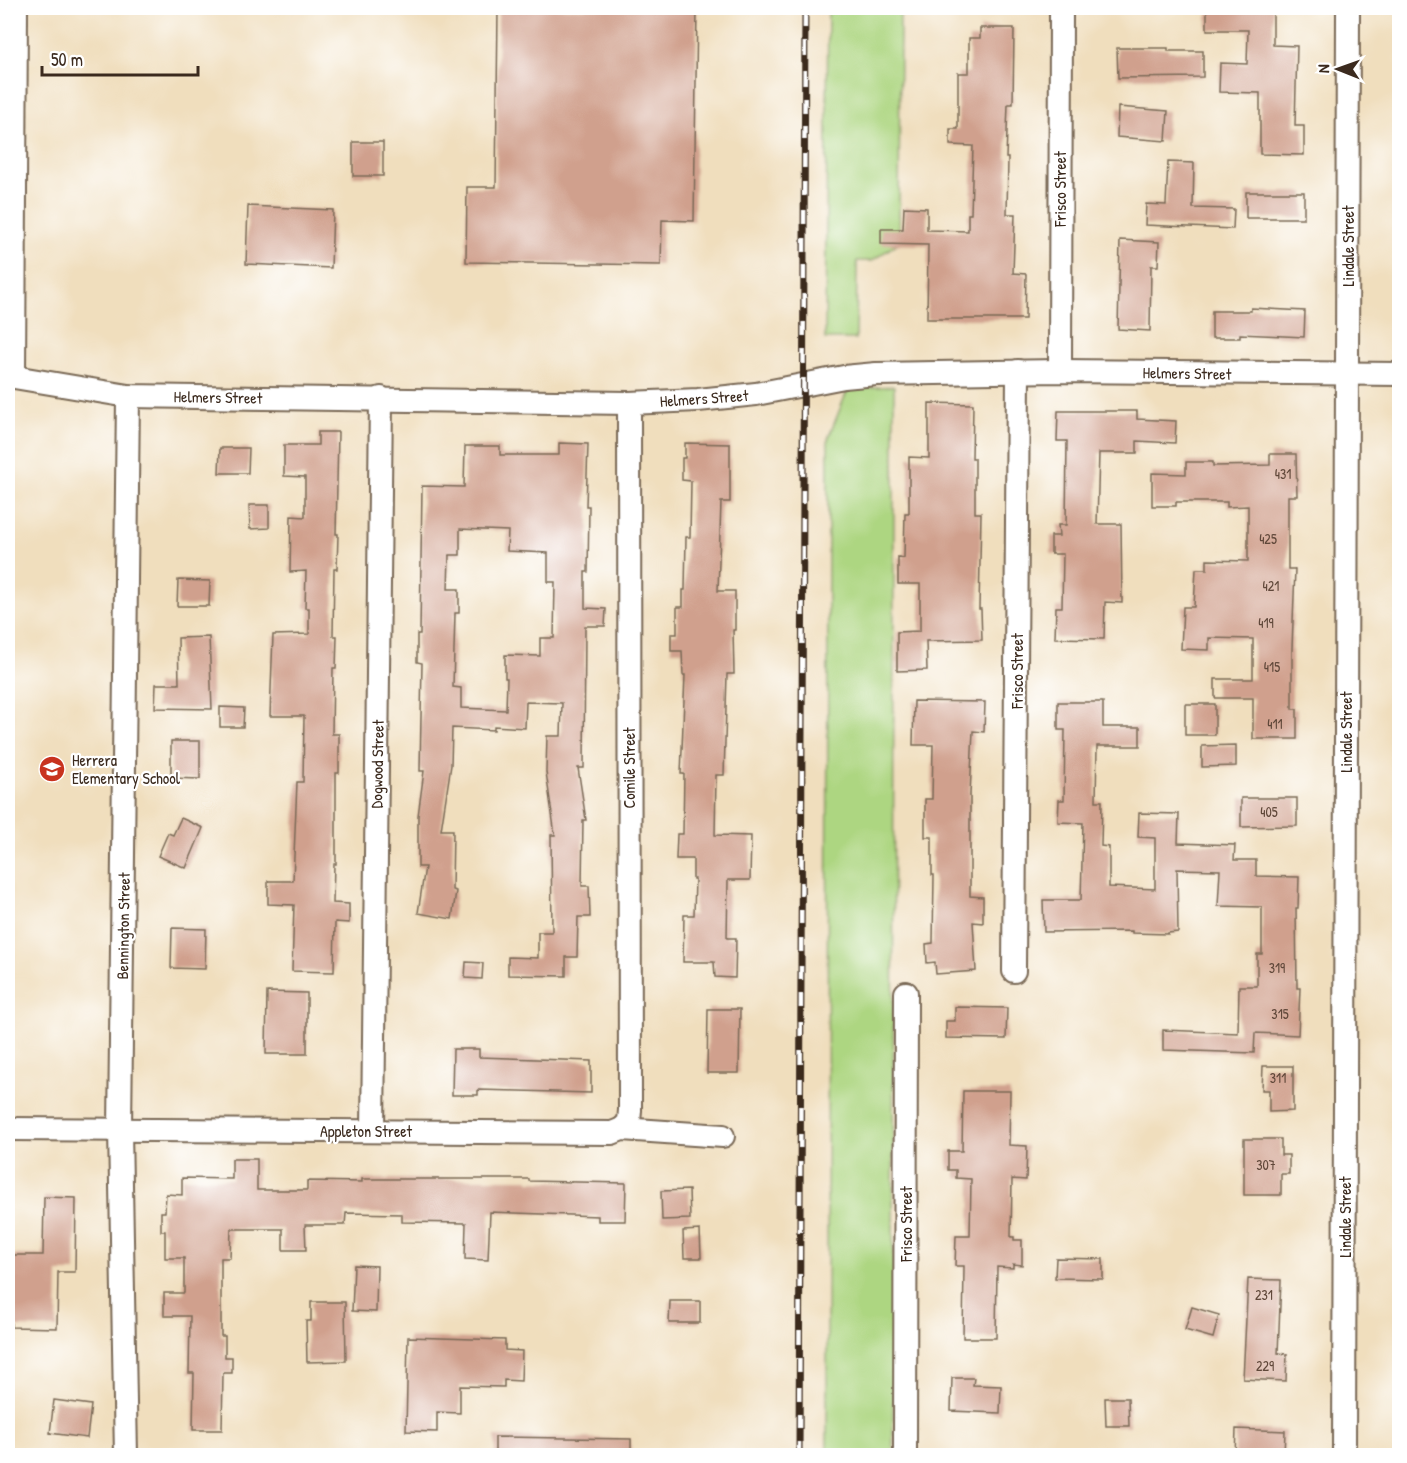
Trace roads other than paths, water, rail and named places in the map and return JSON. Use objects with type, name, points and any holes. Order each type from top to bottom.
[{"type":"street","points":[[11,376],[16,8]]},
{"type":"street","name":"Frisco Street","points":[[1060,371],[1061,8]]},
{"type":"street","name":"Lindale Street","points":[[1344,1455],[1348,8]]},
{"type":"street","name":"Helmers Street","points":[[11,376],[128,396],[629,403],[698,400],[756,394],[844,377],[876,374],[1018,371],[1400,374]]},
{"type":"street","name":"Frisco Street","points":[[1014,971],[1018,371]]},
{"type":"street","name":"Bennington Street","points":[[126,1455],[120,1130],[128,396]]},
{"type":"street","name":"Dogwood Street","points":[[373,1131],[381,398]]},
{"type":"street","name":"Comile Street","points":[[622,1129],[628,1122],[630,1110],[629,403]]},
{"type":"street","name":"Frisco Street","points":[[905,1455],[906,993]]},
{"type":"street","name":"Appleton Street","points":[[8,1129],[612,1133],[622,1129],[723,1136]]},
{"type":"railway","points":[[799,1456],[805,8]]},
{"type":"place","name":"Herrera Elementary School","points":[[52,769]]}]
